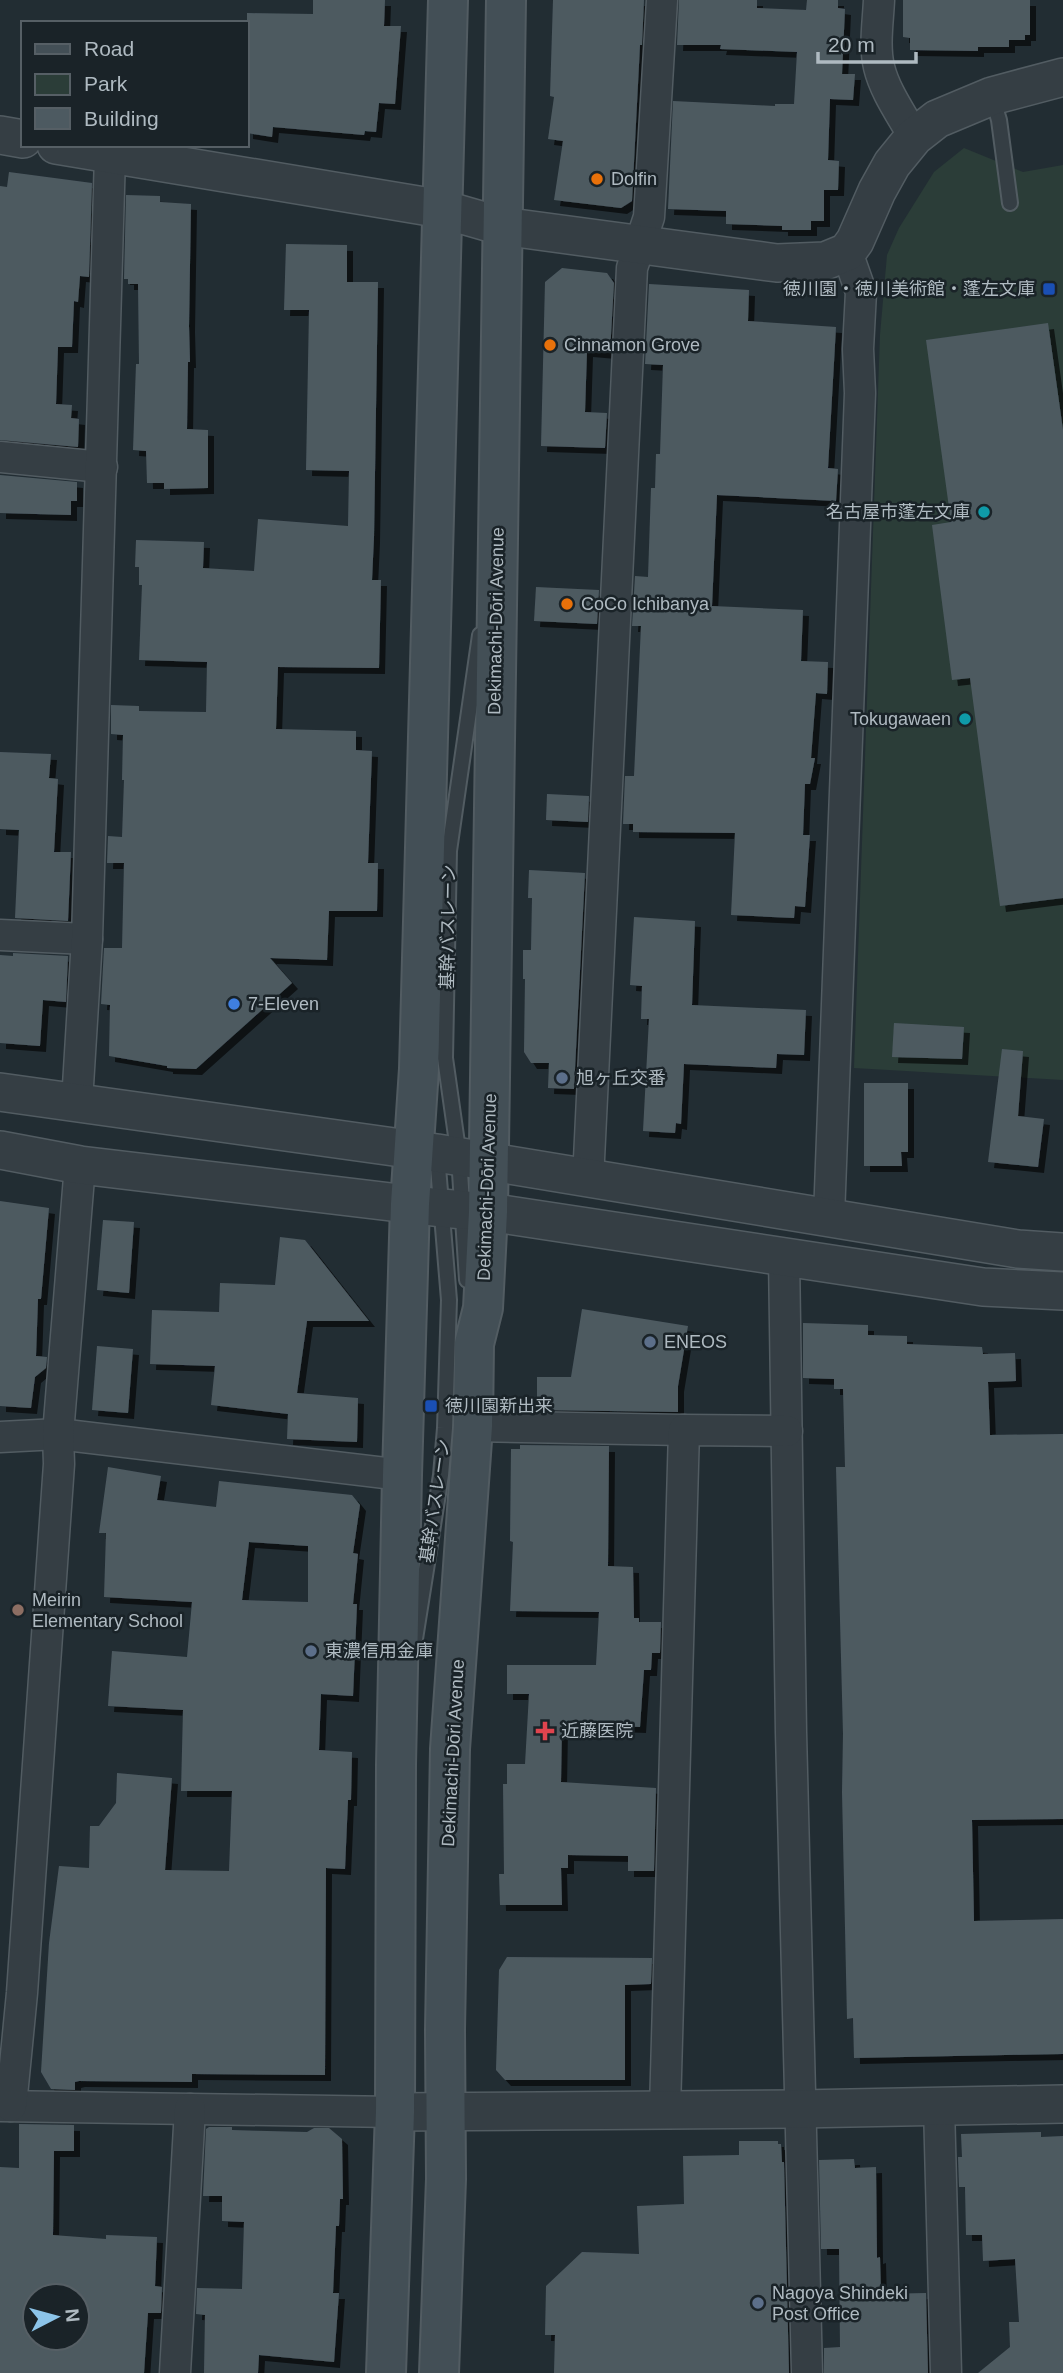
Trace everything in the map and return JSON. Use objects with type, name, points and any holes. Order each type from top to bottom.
[{"type":"main road","name":"Dekimachi-Dōri Avenue","points":[[386,2373],[394,2112],[396,1765],[402,1475],[450,1209],[444,1147],[419,1069],[448,0]]},
{"type":"main road","name":"Dekimachi-Dōri Avenue","points":[[439,2373],[446,2179],[450,1749],[473,1426],[474,1344],[483,1308],[450,1209],[444,1147],[498,512],[506,0]]},
{"type":"street","points":[[588,1180],[632,268],[649,217],[662,0]]},
{"type":"street","points":[[879,0],[876,43],[879,67],[890,95],[914,137]]},
{"type":"street","points":[[67,147],[442,209],[501,226],[777,263],[825,261],[847,251],[855,241],[892,164],[914,137],[937,119],[992,96],[1063,77]]},
{"type":"street","points":[[0,135],[21,139]]},
{"type":"street","points":[[77,1102],[87,939],[110,155]]},
{"type":"street","points":[[829,1217],[860,393],[858,349],[861,292],[847,251]]},
{"type":"street","points":[[0,457],[102,467]]},
{"type":"street","points":[[0,935],[87,939]]},
{"type":"street","points":[[0,1092],[444,1147],[588,1180],[829,1217],[1018,1250],[1063,1252]]},
{"type":"street","points":[[0,1150],[80,1165],[450,1209],[983,1287],[1063,1291]]},
{"type":"street","points":[[80,1165],[58,1434],[58,1478],[11,1993],[6,2106],[445,2112],[1063,2104]]},
{"type":"street","points":[[784,1256],[799,2109],[807,2373]]},
{"type":"street","points":[[473,1426],[787,1432]]},
{"type":"street","points":[[665,2110],[684,1430]]},
{"type":"street","points":[[0,1437],[58,1434],[402,1475]]},
{"type":"street","points":[[939,2106],[946,2373]]},
{"type":"street","points":[[175,2373],[190,2109]]},
{"type":"lane","points":[[992,96],[999,120],[1010,203]]},
{"type":"lane","points":[[450,1209],[469,1300],[474,1344]]},
{"type":"lane","name":"基幹バスレーン","points":[[396,1765],[441,1475],[450,1209]]},
{"type":"green space","name":"Tokugawaen","points":[[964,148],[1023,172],[1063,165],[1063,1080],[854,1068],[880,335],[887,255],[899,228],[934,172]]},
{"type":"building","points":[[313,0],[385,0],[384,26],[401,26],[395,104],[379,103],[376,132],[365,131],[364,135],[273,127],[272,137],[248,133],[247,13],[313,14]]},
{"type":"building","points":[[553,0],[644,0],[632,201],[621,208],[554,200],[563,141],[548,139],[554,97],[550,96]]},
{"type":"building","points":[[679,0],[757,0],[757,8],[806,10],[807,0],[838,0],[838,8],[845,9],[842,74],[855,74],[853,100],[830,99],[828,160],[839,161],[838,190],[824,190],[824,221],[811,221],[811,230],[726,224],[726,211],[668,209],[673,101],[775,106],[794,104],[797,52],[720,49],[721,45],[677,45]]},
{"type":"building","points":[[903,0],[1030,0],[1030,35],[1025,35],[1025,40],[1009,40],[1009,47],[978,47],[978,51],[910,50],[910,38],[903,37]]},
{"type":"building","points":[[9,172],[92,183],[89,277],[80,276],[78,302],[74,301],[72,347],[58,347],[56,404],[72,405],[71,418],[79,419],[78,447],[0,440],[0,186],[7,187]]},
{"type":"building","points":[[126,195],[160,196],[160,202],[191,204],[187,429],[208,430],[208,488],[164,489],[164,483],[147,483],[146,451],[133,450],[136,364],[139,364],[138,284],[128,284],[128,279],[124,279]]},
{"type":"building","points":[[286,244],[347,245],[347,282],[378,282],[372,580],[381,580],[379,668],[278,667],[276,729],[356,731],[356,750],[372,751],[368,863],[378,863],[377,911],[329,911],[327,960],[270,958],[292,983],[196,1069],[167,1068],[109,1056],[110,1005],[101,1004],[104,948],[122,948],[124,863],[107,863],[108,836],[122,837],[124,780],[123,735],[111,734],[111,705],[139,706],[139,711],[206,712],[207,662],[139,660],[142,585],[139,585],[139,567],[135,567],[136,540],[204,542],[203,568],[254,571],[258,519],[348,526],[349,471],[306,470],[309,310],[284,310]]},
{"type":"building","points":[[562,268],[607,273],[614,283],[610,353],[587,351],[585,412],[607,413],[605,448],[541,446],[545,282]]},
{"type":"building","points":[[649,284],[749,290],[748,321],[836,327],[828,468],[838,469],[836,501],[717,495],[712,606],[803,610],[801,661],[828,662],[827,694],[816,693],[811,758],[815,758],[810,784],[805,784],[803,835],[810,835],[805,907],[795,906],[794,918],[731,915],[735,833],[633,832],[633,824],[623,824],[625,776],[634,776],[641,626],[632,626],[635,576],[648,577],[651,488],[655,488],[656,454],[660,454],[663,365],[645,364]]},
{"type":"building","points":[[1048,323],[1063,430],[1063,898],[1000,906],[970,678],[952,680],[932,525],[951,522],[926,340]]},
{"type":"building","points":[[0,475],[77,482],[77,501],[71,501],[71,515],[0,513]]},
{"type":"building","points":[[536,587],[599,590],[597,624],[534,621]]},
{"type":"building","points":[[0,752],[51,754],[49,778],[58,779],[54,852],[71,852],[68,921],[15,918],[19,830],[0,829]]},
{"type":"building","points":[[547,794],[589,796],[588,822],[546,820]]},
{"type":"building","points":[[529,870],[585,873],[574,1089],[548,1088],[549,1063],[531,1063],[524,1052],[523,950],[531,950],[532,898],[528,898]]},
{"type":"building","points":[[634,917],[695,921],[692,1005],[806,1010],[804,1055],[777,1054],[776,1068],[684,1064],[681,1124],[676,1123],[675,1133],[643,1131],[649,1019],[641,1019],[642,986],[630,985]]},
{"type":"building","points":[[13,953],[68,956],[66,1002],[43,1000],[40,1046],[0,1043],[0,955],[13,956]]},
{"type":"building","points":[[894,1023],[964,1027],[962,1059],[892,1057]]},
{"type":"building","points":[[1002,1049],[1023,1051],[1018,1116],[1044,1119],[1038,1167],[988,1162]]},
{"type":"building","points":[[864,1083],[908,1083],[908,1152],[901,1152],[902,1166],[864,1166]]},
{"type":"building","points":[[0,1201],[49,1208],[41,1299],[38,1299],[36,1356],[47,1357],[46,1368],[35,1377],[31,1408],[0,1406]]},
{"type":"building","points":[[103,1220],[134,1222],[129,1293],[97,1290]]},
{"type":"building","points":[[280,1237],[305,1240],[369,1321],[307,1321],[297,1393],[358,1398],[357,1442],[287,1439],[288,1414],[211,1405],[215,1366],[150,1364],[152,1310],[219,1312],[220,1283],[275,1285]]},
{"type":"building","points":[[582,1309],[688,1326],[678,1386],[678,1412],[537,1410],[537,1377],[571,1377]]},
{"type":"building","points":[[803,1323],[868,1325],[868,1335],[907,1336],[907,1344],[982,1347],[983,1354],[1015,1353],[1016,1381],[988,1382],[990,1435],[1063,1434],[1063,1819],[972,1820],[974,1921],[1063,1919],[1063,2054],[854,2058],[853,2018],[847,2019],[836,1467],[845,1467],[843,1389],[834,1389],[834,1379],[803,1378]]},
{"type":"building","points":[[97,1346],[133,1349],[128,1413],[92,1410]]},
{"type":"building","points":[[520,1445],[609,1446],[608,1566],[633,1567],[634,1618],[639,1618],[639,1622],[661,1622],[660,1653],[652,1653],[651,1670],[644,1670],[640,1727],[562,1724],[561,1782],[656,1788],[654,1871],[628,1871],[628,1856],[568,1855],[568,1868],[561,1868],[562,1905],[500,1905],[499,1874],[504,1874],[503,1784],[507,1784],[507,1764],[525,1764],[529,1694],[507,1694],[507,1665],[596,1665],[599,1612],[510,1611],[513,1542],[510,1541],[511,1449],[520,1449]]},
{"type":"building","points":[[108,1467],[161,1476],[157,1500],[216,1507],[219,1481],[352,1495],[360,1505],[353,1553],[358,1554],[353,1604],[357,1604],[353,1696],[321,1694],[319,1750],[352,1752],[345,1869],[326,1868],[325,2075],[192,2074],[192,2082],[79,2081],[75,2082],[75,2090],[51,2089],[41,2072],[49,1943],[59,1866],[89,1868],[90,1826],[99,1826],[116,1803],[117,1773],[172,1778],[165,1870],[229,1871],[232,1791],[181,1791],[183,1710],[108,1706],[112,1651],[187,1657],[192,1602],[104,1597],[106,1533],[99,1533]],"holes":[[[249,1542],[308,1546],[308,1602],[242,1600]]]},
{"type":"building","points":[[507,1957],[652,1958],[651,1984],[625,1985],[625,2080],[505,2080],[496,2070],[499,1970]]},
{"type":"building","points":[[19,2124],[74,2125],[74,2151],[54,2151],[53,2235],[106,2239],[106,2235],[157,2237],[155,2286],[162,2287],[161,2313],[148,2313],[144,2373],[0,2373],[0,2167],[19,2168]]},
{"type":"building","points":[[314,2128],[329,2128],[342,2139],[343,2199],[340,2199],[339,2226],[336,2226],[333,2293],[339,2293],[334,2362],[259,2355],[258,2373],[204,2373],[205,2315],[196,2314],[197,2288],[242,2289],[244,2222],[222,2221],[222,2196],[203,2196],[206,2129],[307,2132]]},
{"type":"building","points":[[1041,2132],[1041,2137],[1063,2136],[1063,2373],[978,2373],[1010,2347],[1009,2322],[1019,2322],[1015,2259],[983,2261],[982,2235],[966,2235],[965,2187],[959,2187],[958,2157],[962,2157],[961,2134]]},
{"type":"building","points":[[739,2141],[778,2141],[778,2144],[781,2144],[784,2162],[789,2373],[554,2373],[555,2335],[545,2335],[546,2286],[582,2252],[639,2254],[637,2206],[684,2204],[683,2156],[739,2155]]},
{"type":"building","points":[[854,2159],[855,2168],[876,2167],[877,2258],[880,2257],[881,2294],[926,2293],[928,2373],[824,2373],[824,2348],[840,2347],[839,2249],[821,2249],[819,2160]]},
{"type":"place","name":"Dolfin","points":[[597,179]]},
{"type":"place","name":"徳川園・徳川美術館・蓬左文庫","points":[[1049,289]]},
{"type":"place","name":"Cinnamon Grove","points":[[550,345]]},
{"type":"place","name":"名古屋市蓬左文庫","points":[[984,512]]},
{"type":"place","name":"CoCo Ichibanya","points":[[567,604]]},
{"type":"place","name":"Tokugawaen","points":[[965,719]]},
{"type":"place","name":"7-Eleven","points":[[234,1004]]},
{"type":"place","name":"旭ヶ丘交番","points":[[562,1078]]},
{"type":"place","name":"ENEOS","points":[[650,1342]]},
{"type":"place","name":"徳川園新出来","points":[[431,1406]]},
{"type":"place","name":"Meirin Elementary School","points":[[18,1610]]},
{"type":"place","name":"東濃信用金庫","points":[[311,1651]]},
{"type":"place","name":"近藤医院","points":[[545,1731]]},
{"type":"place","name":"Nagoya Shindeki Post Office","points":[[758,2303]]}]
